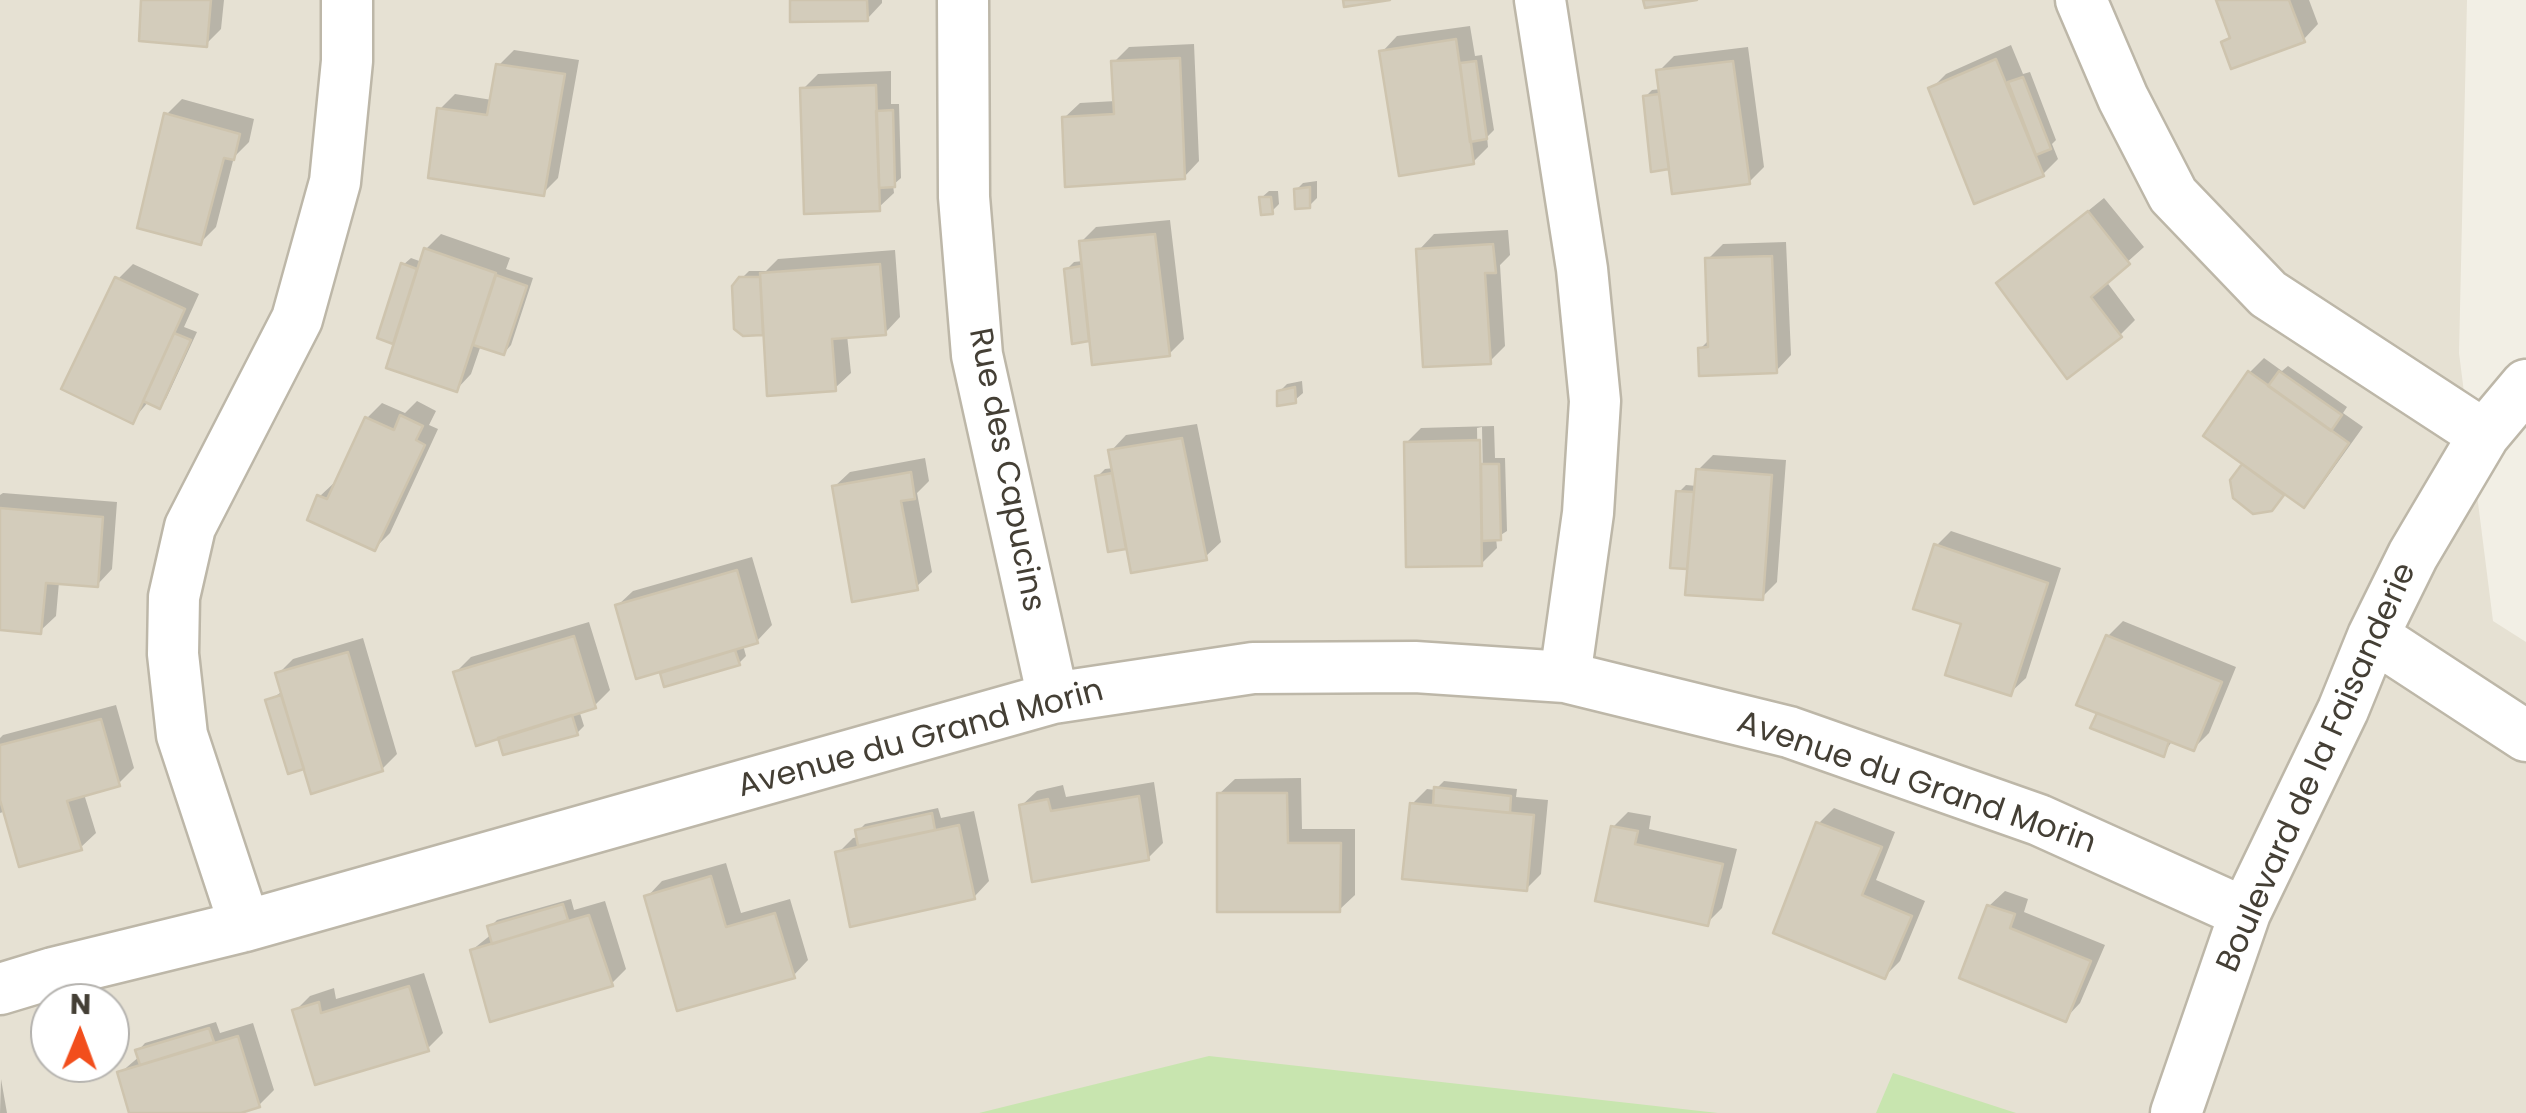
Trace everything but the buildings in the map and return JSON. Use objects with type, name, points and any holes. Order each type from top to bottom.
[{"type":"street","points":[[245,926],[182,736],[173,654],[174,598],[190,526],[296,319],[335,182],[347,61],[347,0]]},
{"type":"street","name":"Rue des Capucins","points":[[963,0],[964,197],[977,355],[1053,698]]},
{"type":"street","points":[[1540,0],[1582,269],[1595,402],[1588,513],[1564,677]]},
{"type":"street","points":[[2081,0],[2123,98],[2172,195],[2268,294],[2484,435]]},
{"type":"street","name":"Boulevard de la Faisanderie","points":[[2176,1113],[2245,913],[2343,710],[2374,636],[2413,556],[2484,435],[2526,386]]},
{"type":"street","points":[[2374,636],[2526,736]]},
{"type":"street","name":"Avenue du Grand Morin","points":[[0,990],[53,973],[245,926],[1053,698],[1253,668],[1414,667],[1564,677],[1790,732],[2039,820],[2245,913]]},
{"type":"shaded area","points":[[0,0],[2467,0],[2459,353],[2493,621],[2526,642],[2526,1113],[0,1113]]},
{"type":"green space","points":[[1209,1056],[1718,1113],[979,1113]]},
{"type":"green space","points":[[1893,1073],[2016,1113],[1876,1113]]}]
